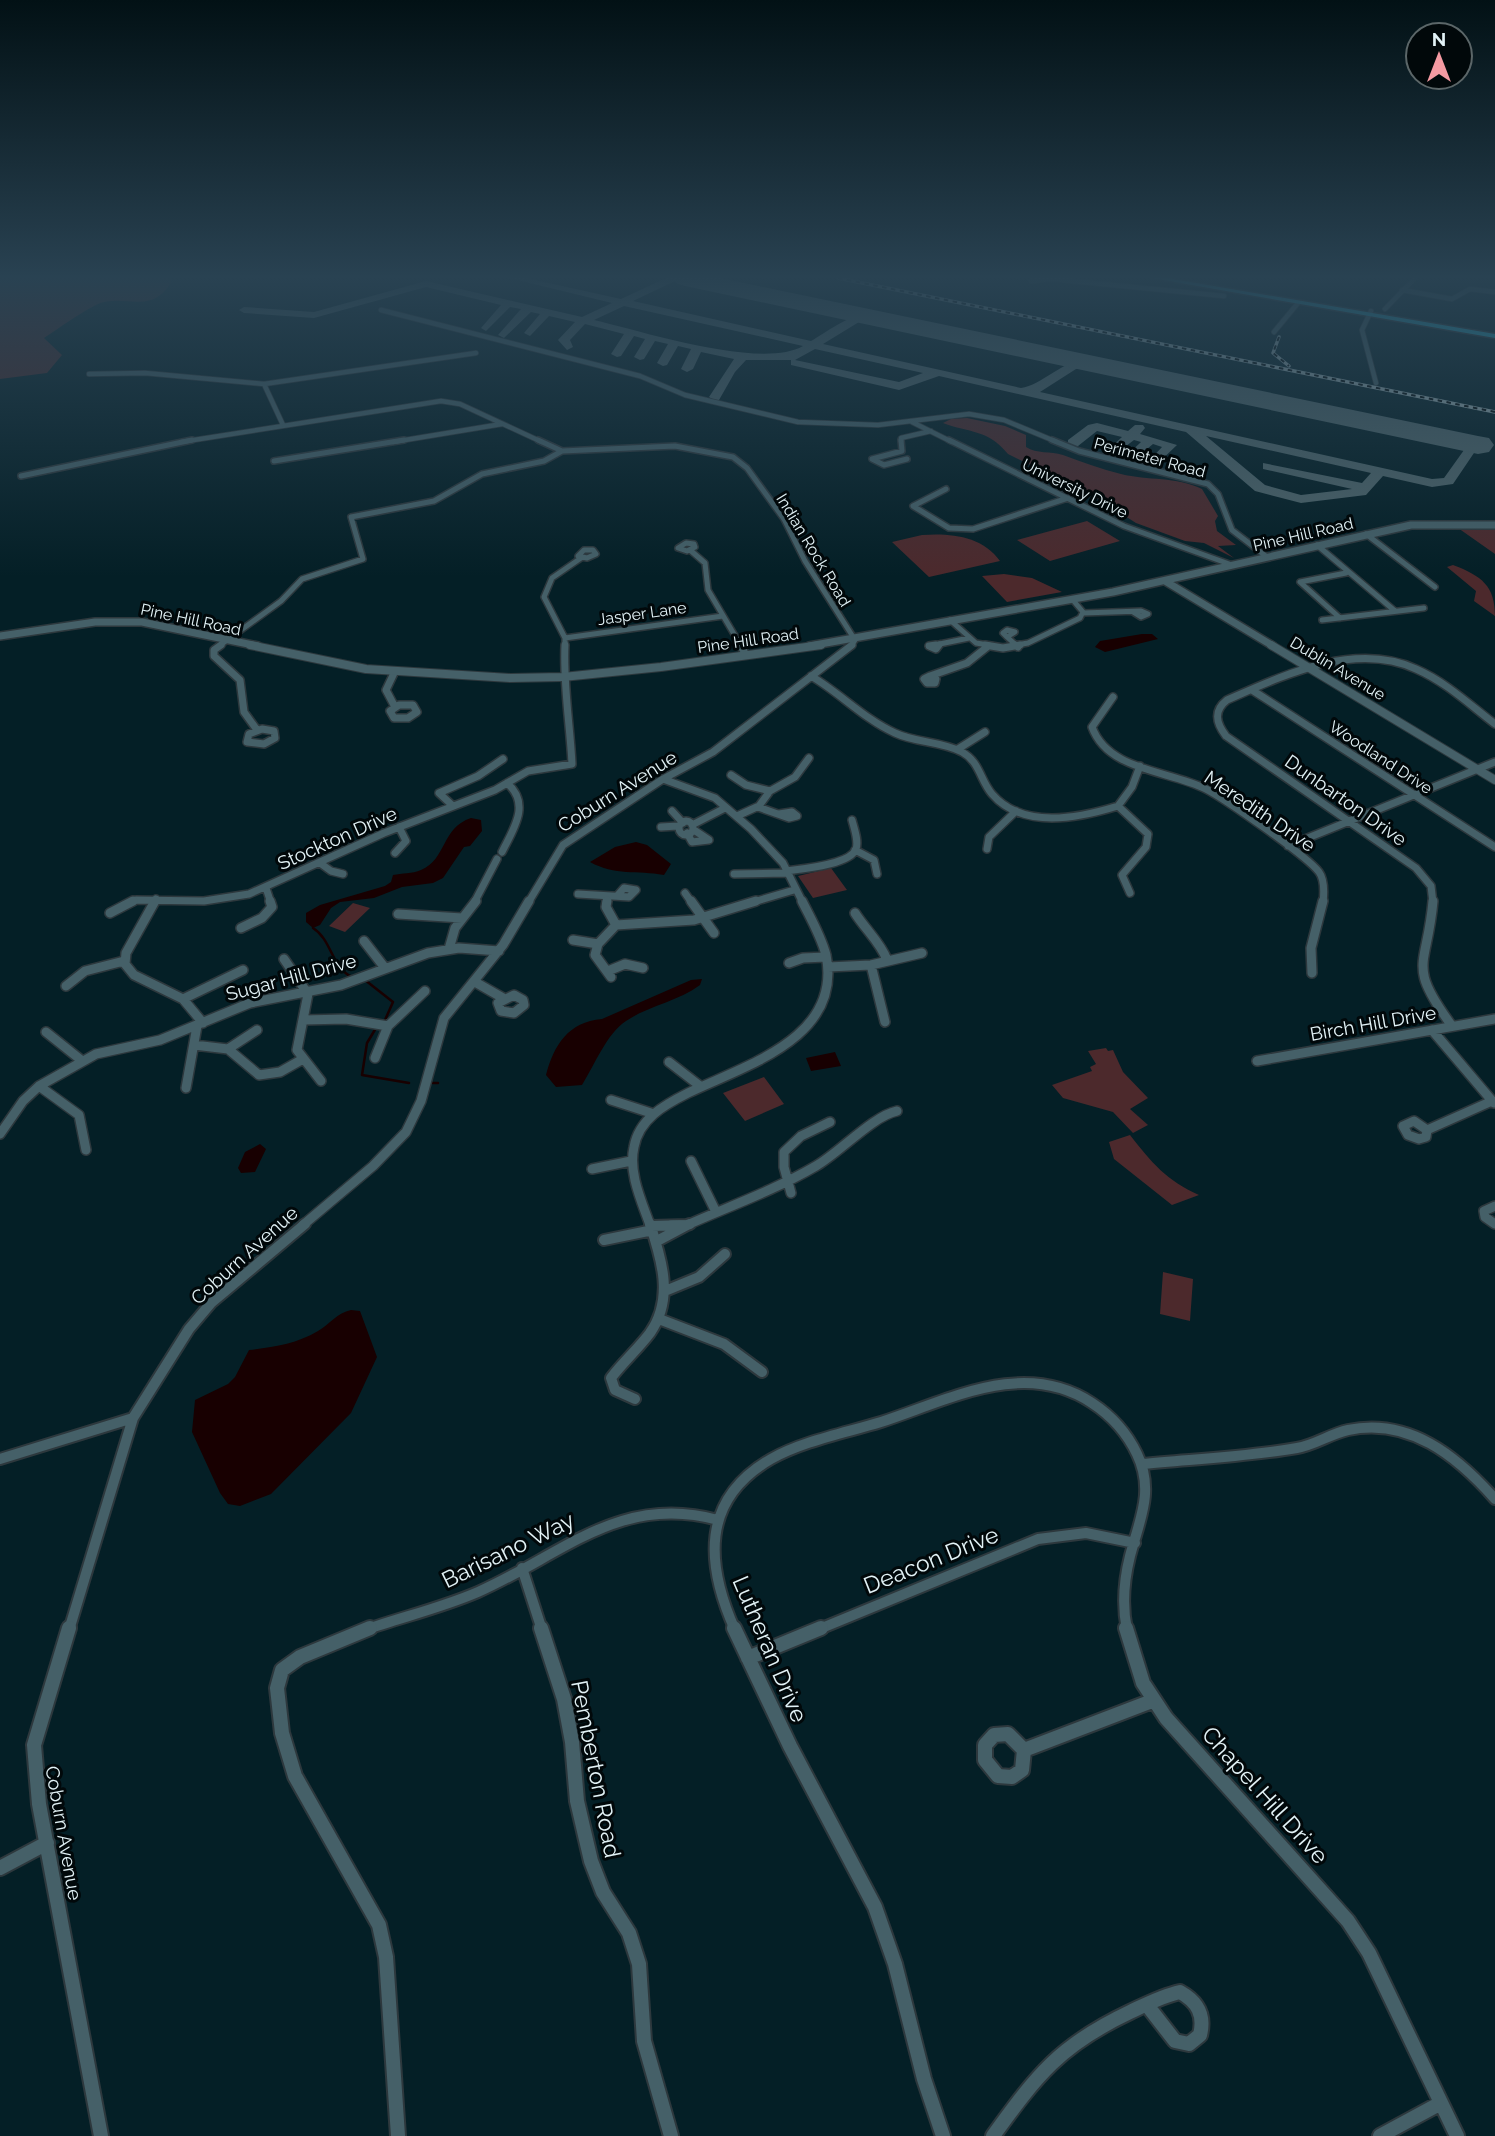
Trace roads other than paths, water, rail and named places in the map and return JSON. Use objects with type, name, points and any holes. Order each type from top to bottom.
[{"type":"street","points":[[196,378],[264,384],[307,378]]},
{"type":"street","name":"Perimeter Road","points":[[644,378],[685,395],[794,422],[842,426],[911,422],[958,415],[989,416],[1026,427],[1074,450],[1200,481],[1216,491],[1231,530],[1267,557]]},
{"type":"street","points":[[1375,378],[1376,383]]},
{"type":"street","points":[[264,384],[283,425]]},
{"type":"street","name":"Indian Rock Road","points":[[19,486],[21,473],[149,447],[441,401],[460,404],[562,451],[675,446],[708,449],[736,459],[747,468],[787,524],[805,561],[855,640]]},
{"type":"street","name":"University Drive","points":[[911,422],[1138,532],[1232,565]]},
{"type":"street","points":[[274,461],[502,424]]},
{"type":"street","points":[[907,459],[884,465],[873,459],[902,451],[901,438],[905,435],[931,431]]},
{"type":"street","points":[[257,730],[244,712],[240,680],[213,654],[227,640],[281,601],[302,579],[363,559],[351,517],[434,501],[482,474],[544,461],[562,451]]},
{"type":"street","points":[[946,489],[914,506],[950,528],[968,531],[1068,498]]},
{"type":"street","name":"Pine Hill Road","points":[[0,636],[75,624],[129,621],[167,625],[336,664],[395,671],[562,677],[661,667],[745,653],[855,640],[1166,581],[1366,534],[1422,524],[1495,525]]},
{"type":"street","points":[[1366,534],[1435,587]]},
{"type":"street","points":[[1317,545],[1346,573],[1395,611]]},
{"type":"street","points":[[690,550],[705,563],[708,590],[745,653]]},
{"type":"street","points":[[562,677],[565,638],[546,606],[544,594],[552,578],[581,558]]},
{"type":"street","points":[[1340,618],[1300,582],[1346,573]]},
{"type":"street","name":"Dublin Avenue","points":[[1166,581],[1495,779]]},
{"type":"street","points":[[1072,599],[1083,613]]},
{"type":"street","points":[[1322,620],[1424,608]]},
{"type":"street","points":[[950,620],[969,638],[987,647],[1018,647],[1077,620],[1083,613],[1133,612]]},
{"type":"street","name":"Jasper Lane","points":[[565,638],[723,616]]},
{"type":"street","points":[[1007,637],[1018,647]]},
{"type":"street","points":[[940,644],[969,638]]},
{"type":"street","name":"Coburn Avenue","points":[[101,2136],[34,1766],[37,1726],[73,1623],[133,1418],[189,1329],[211,1303],[401,1138],[418,1109],[441,1024],[499,951],[563,845],[668,776],[713,752],[848,650],[855,640]]},
{"type":"street","points":[[929,676],[972,661],[987,647]]},
{"type":"street","name":"Dunbarton Drive","points":[[1452,1026],[1426,986],[1422,970],[1422,944],[1434,897],[1432,888],[1416,867],[1219,729],[1216,713],[1219,705],[1312,669],[1350,657],[1376,657],[1404,663],[1435,680],[1495,724]]},
{"type":"street","points":[[395,671],[386,690],[395,707]]},
{"type":"street","points":[[811,676],[892,732],[957,749],[980,765],[993,796],[1016,811],[1056,817],[1118,806],[1132,787],[1140,766]]},
{"type":"street","name":"Stockton Drive","points":[[110,914],[136,900],[215,901],[266,888],[399,827],[508,783],[528,771],[572,764],[570,719],[562,677]]},
{"type":"street","name":"Woodland Drive","points":[[1252,690],[1495,847]]},
{"type":"street","name":"Meredith Drive","points":[[1113,697],[1111,704],[1094,722],[1095,738],[1102,748],[1116,757],[1206,789],[1314,867],[1323,881],[1323,899],[1309,956],[1312,973]]},
{"type":"street","points":[[957,749],[985,732]]},
{"type":"street","points":[[737,817],[758,807],[770,791],[794,777],[809,758]]},
{"type":"street","points":[[453,806],[439,793],[478,776],[503,759]]},
{"type":"street","points":[[1288,846],[1495,762]]},
{"type":"street","points":[[731,775],[746,785],[770,791]]},
{"type":"street","points":[[635,1399],[612,1388],[613,1374],[659,1319],[665,1291],[665,1268],[631,1161],[636,1132],[651,1113],[700,1086],[792,1043],[820,1010],[828,984],[827,962],[786,872],[772,850],[720,804],[668,776]]},
{"type":"street","points":[[449,948],[462,918],[479,897],[516,824],[522,804],[517,792],[508,783]]},
{"type":"street","points":[[672,811],[680,824],[691,830],[720,804]]},
{"type":"street","points":[[1118,806],[1143,827],[1149,840],[1147,849],[1122,875],[1124,885],[1130,893]]},
{"type":"street","points":[[758,807],[779,814]]},
{"type":"street","points":[[987,849],[989,836],[1016,811]]},
{"type":"street","points":[[852,820],[855,850]]},
{"type":"street","points":[[662,827],[680,824]]},
{"type":"street","points":[[395,853],[406,841],[399,827]]},
{"type":"street","points":[[734,874],[786,872],[826,865],[855,850]]},
{"type":"street","points":[[855,850],[874,860],[877,874]]},
{"type":"street","points":[[320,863],[331,871],[343,874]]},
{"type":"street","points":[[241,928],[262,918],[272,907],[266,888]]},
{"type":"street","points":[[643,968],[633,962],[610,974],[597,961],[598,944],[616,925],[674,923],[794,890]]},
{"type":"street","points":[[684,892],[714,933]]},
{"type":"street","points":[[578,894],[617,897]]},
{"type":"street","points":[[607,897],[606,907],[616,925]]},
{"type":"street","points":[[66,986],[85,971],[124,961],[156,900]]},
{"type":"street","points":[[855,913],[870,938],[883,946],[887,960]]},
{"type":"street","points":[[398,914],[462,918]]},
{"type":"street","points":[[573,940],[598,944]]},
{"type":"street","points":[[364,941],[385,968]]},
{"type":"street","name":"Sugar Hill Drive","points":[[0,1134],[23,1101],[39,1086],[81,1060],[160,1040],[250,1003],[308,994],[449,948],[499,951]]},
{"type":"street","points":[[789,963],[803,958],[872,965],[922,953]]},
{"type":"street","points":[[284,959],[308,994],[296,1047],[320,1081]]},
{"type":"street","points":[[124,961],[134,975],[183,999],[200,1025],[188,1063],[186,1088]]},
{"type":"street","points":[[872,965],[885,1022]]},
{"type":"street","points":[[183,999],[243,970]]},
{"type":"street","points":[[475,982],[503,998]]},
{"type":"street","points":[[375,1058],[388,1026],[425,991]]},
{"type":"street","points":[[303,1020],[346,1019],[388,1026]]},
{"type":"street","name":"Birch Hill Drive","points":[[1257,1062],[1495,1019]]},
{"type":"street","points":[[228,1049],[257,1030]]},
{"type":"street","points":[[1427,1130],[1493,1102],[1432,1030]]},
{"type":"street","points":[[46,1032],[81,1060]]},
{"type":"street","points":[[194,1045],[228,1049],[259,1075],[279,1072],[303,1059]]},
{"type":"street","points":[[669,1062],[700,1086]]},
{"type":"street","points":[[39,1086],[79,1115],[86,1150]]},
{"type":"street","points":[[611,1100],[651,1113]]},
{"type":"street","points":[[657,1241],[789,1178],[851,1142],[878,1118],[897,1111]]},
{"type":"street","points":[[791,1192],[782,1158],[799,1138],[830,1122]]},
{"type":"street","points":[[592,1169],[631,1161]]},
{"type":"street","points":[[691,1161],[716,1212]]},
{"type":"street","points":[[1495,1206],[1483,1211],[1485,1217],[1495,1224]]},
{"type":"street","points":[[604,1240],[652,1228],[687,1225]]},
{"type":"street","points":[[665,1291],[699,1277],[725,1254]]},
{"type":"street","points":[[659,1319],[724,1344],[762,1372]]},
{"type":"street","name":"Lutheran Drive","points":[[943,2136],[923,2082],[895,1964],[874,1904],[778,1725],[722,1598],[714,1565],[718,1520],[736,1487],[773,1458],[981,1389],[1012,1383],[1058,1387],[1085,1399],[1117,1424],[1142,1464]]},
{"type":"street","points":[[0,1459],[133,1418]]},
{"type":"street","points":[[1142,1464],[1302,1447],[1350,1429],[1378,1427],[1419,1437],[1444,1450],[1467,1467],[1495,1499]]},
{"type":"street","name":"Chapel Hill Drive","points":[[1142,1464],[1146,1480],[1146,1506],[1126,1576],[1126,1630],[1138,1671],[1152,1701],[1348,1921],[1369,1954],[1457,2136]]},
{"type":"street","name":"Barisano Way","points":[[398,2136],[386,1957],[379,1925],[295,1776],[282,1733],[277,1688],[282,1670],[310,1651],[471,1595],[591,1533],[645,1514],[674,1510],[718,1520]]},
{"type":"street","name":"Deacon Drive","points":[[748,1658],[1038,1539],[1056,1534],[1087,1532],[1135,1543]]},
{"type":"street","name":"Pemberton Road","points":[[522,1568],[564,1699],[578,1801],[591,1861],[603,1892],[629,1933],[639,1964],[644,2041],[671,2136]]},
{"type":"street","points":[[1024,1750],[1152,1701]]},
{"type":"street","points":[[0,1868],[47,1843]]},
{"type":"street","points":[[993,2136],[1039,2075],[1066,2048],[1147,2005]]},
{"type":"street","points":[[1380,2136],[1441,2103]]},
{"type":"waterway","points":[[313,928],[324,939],[340,967],[352,977]]},
{"type":"waterway","points":[[365,980],[393,1002],[385,1020]]},
{"type":"waterway","points":[[376,1028],[367,1043],[362,1075],[409,1083]]},
{"type":"waterway","points":[[433,1083],[438,1083]]},
{"type":"railway","points":[[1327,378],[1495,412]]}]
